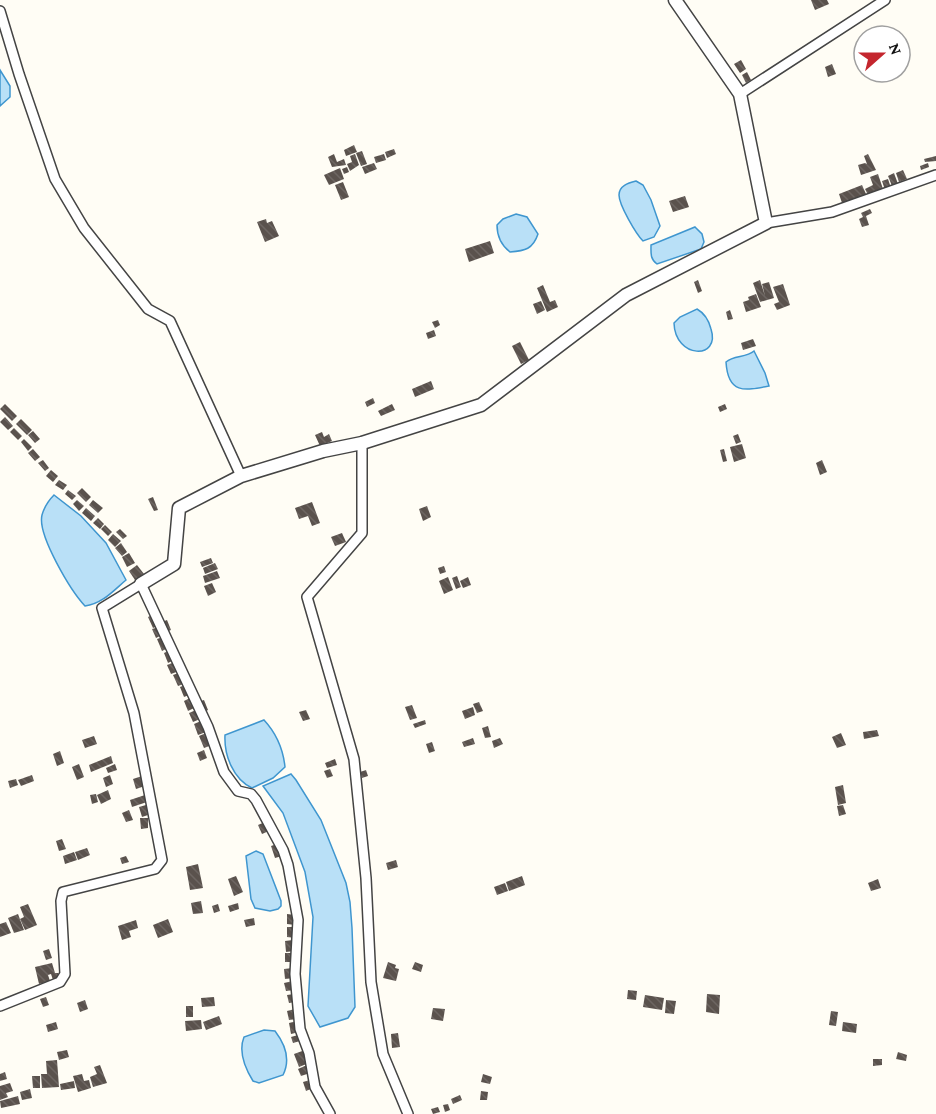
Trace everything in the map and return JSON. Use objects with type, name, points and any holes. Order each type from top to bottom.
[{"type":"street","points":[[675,0],[740,94],[766,223]]},
{"type":"street","points":[[740,94],[885,0]]},
{"type":"street","points":[[0,11],[55,179],[84,228],[148,309],[170,321],[242,476]]},
{"type":"street","points":[[0,1006],[60,982],[64,974],[61,901],[63,892],[155,869],[162,860],[134,712],[102,608],[174,564],[179,508],[242,476],[362,443],[481,405],[626,295],[766,223],[832,212],[936,175]]},
{"type":"street","points":[[362,443],[362,533],[307,597],[354,759],[366,878],[371,982],[383,1054],[408,1114]]},
{"type":"street","points":[[141,584],[208,727],[224,772],[238,791],[251,794],[256,800],[283,850],[292,882],[298,920],[295,974],[302,1036],[307,1048],[315,1087],[330,1114]]},
{"type":"water","points":[[0,70],[10,86],[10,97],[0,106]]},
{"type":"water","points":[[636,181],[643,185],[651,200],[660,226],[654,237],[643,241],[628,219],[619,195],[622,187]]},
{"type":"water","points":[[516,214],[527,217],[538,234],[534,243],[528,248],[510,252],[500,240],[497,225],[503,219]]},
{"type":"water","points":[[695,227],[702,234],[704,242],[701,249],[657,264],[653,260],[651,245]]},
{"type":"water","points":[[697,309],[708,320],[712,339],[710,346],[697,351],[689,349],[682,343],[676,335],[674,323],[680,317]]},
{"type":"water","points":[[754,351],[769,386],[752,389],[739,388],[730,380],[726,362]]},
{"type":"water","points":[[54,495],[81,516],[106,543],[126,580],[97,603],[85,606],[50,549],[42,524],[42,515]]},
{"type":"water","points":[[264,720],[279,742],[285,767],[273,778],[252,788],[240,779],[231,766],[226,750],[225,735]]},
{"type":"water","points":[[291,774],[321,820],[346,883],[350,902],[355,1007],[348,1018],[320,1027],[308,1006],[313,917],[305,872],[283,813],[263,786]]},
{"type":"water","points":[[256,851],[263,854],[281,901],[278,909],[270,911],[255,908],[251,899],[246,856]]},
{"type":"water","points":[[264,1030],[275,1031],[279,1036],[286,1052],[287,1063],[283,1075],[259,1083],[253,1081],[247,1071],[243,1060],[242,1043],[244,1037]]},
{"type":"building","points":[[811,0],[827,0],[829,4],[815,10]]},
{"type":"building","points":[[741,60],[746,69],[740,73],[734,64]]},
{"type":"building","points":[[832,64],[836,74],[828,77],[825,67]]},
{"type":"building","points":[[747,72],[751,80],[746,83],[742,75]]},
{"type":"building","points":[[354,145],[357,152],[346,156],[344,150]]},
{"type":"building","points":[[394,149],[396,154],[387,158],[385,152]]},
{"type":"building","points":[[362,151],[367,164],[361,166],[356,153]]},
{"type":"building","points":[[334,154],[337,162],[344,159],[346,165],[332,167],[328,157]]},
{"type":"building","points":[[355,154],[359,165],[350,171],[347,164],[352,162],[350,156]]},
{"type":"building","points":[[384,154],[386,160],[376,163],[374,157]]},
{"type":"building","points":[[868,154],[876,170],[861,175],[858,165],[867,164],[864,156]]},
{"type":"building","points":[[936,156],[936,161],[925,162],[924,159]]},
{"type":"building","points":[[374,163],[377,169],[365,174],[362,167]]},
{"type":"building","points":[[928,163],[929,167],[921,170],[920,166]]},
{"type":"building","points":[[347,167],[349,172],[344,174],[342,169]]},
{"type":"building","points":[[340,168],[344,179],[329,185],[324,175]]},
{"type":"building","points":[[903,170],[907,179],[899,182],[896,173]]},
{"type":"building","points":[[894,173],[898,184],[892,186],[888,176]]},
{"type":"building","points":[[878,174],[883,189],[869,197],[865,189],[873,185],[870,177]]},
{"type":"building","points":[[888,179],[891,188],[885,190],[882,181]]},
{"type":"building","points":[[343,182],[349,197],[341,200],[335,185]]},
{"type":"building","points":[[862,185],[866,194],[842,203],[839,194]]},
{"type":"building","points":[[685,196],[689,207],[673,212],[669,201]]},
{"type":"building","points":[[870,209],[872,213],[866,216],[869,225],[862,227],[859,219],[863,217],[861,213]]},
{"type":"building","points":[[266,219],[267,223],[272,221],[279,236],[265,242],[257,222]]},
{"type":"building","points":[[490,241],[494,253],[469,262],[465,249]]},
{"type":"building","points":[[698,280],[702,291],[698,293],[694,282]]},
{"type":"building","points":[[760,280],[765,296],[762,284],[769,282],[774,298],[760,302],[753,283]]},
{"type":"building","points":[[783,284],[790,305],[777,310],[774,304],[779,302],[773,287]]},
{"type":"building","points":[[543,285],[550,302],[555,300],[558,307],[547,312],[537,288]]},
{"type":"building","points":[[756,294],[761,307],[746,312],[743,302]]},
{"type":"building","points":[[541,301],[545,310],[537,314],[533,304]]},
{"type":"building","points":[[730,310],[733,319],[728,320],[726,312]]},
{"type":"building","points":[[438,320],[440,325],[435,328],[432,322]]},
{"type":"building","points":[[434,330],[436,336],[428,339],[426,333]]},
{"type":"building","points":[[753,339],[756,346],[743,350],[741,343]]},
{"type":"building","points":[[520,342],[529,360],[521,364],[512,346]]},
{"type":"building","points":[[431,381],[434,389],[415,397],[412,389]]},
{"type":"building","points":[[373,398],[375,403],[367,407],[365,402]]},
{"type":"building","points":[[5,404],[17,416],[12,421],[0,409]]},
{"type":"building","points":[[392,404],[395,410],[381,416],[378,411]]},
{"type":"building","points":[[725,404],[727,409],[720,412],[718,407]]},
{"type":"building","points":[[5,417],[13,426],[8,430],[0,422]]},
{"type":"building","points":[[21,419],[32,430],[27,435],[16,424]]},
{"type":"building","points":[[14,428],[22,436],[18,440],[10,432]]},
{"type":"building","points":[[33,431],[40,439],[35,443],[28,435]]},
{"type":"building","points":[[322,432],[324,437],[329,434],[332,441],[320,446],[315,435]]},
{"type":"building","points":[[738,434],[741,442],[736,444],[733,436]]},
{"type":"building","points":[[24,439],[32,447],[28,451],[21,442]]},
{"type":"building","points":[[742,444],[746,458],[734,462],[730,447]]},
{"type":"building","points":[[33,449],[40,457],[35,461],[28,453]]},
{"type":"building","points":[[724,449],[727,461],[723,462],[720,450]]},
{"type":"building","points":[[43,460],[49,468],[45,471],[38,463]]},
{"type":"building","points":[[822,460],[827,472],[820,475],[816,463]]},
{"type":"building","points":[[51,470],[58,476],[53,482],[46,476]]},
{"type":"building","points":[[59,480],[67,485],[63,490],[55,485]]},
{"type":"building","points":[[82,488],[91,497],[86,502],[77,493]]},
{"type":"building","points":[[68,490],[76,496],[72,500],[65,494]]},
{"type":"building","points":[[153,497],[158,510],[154,511],[148,499]]},
{"type":"building","points":[[77,500],[84,506],[79,511],[73,504]]},
{"type":"building","points":[[93,500],[103,508],[98,513],[89,505]]},
{"type":"building","points":[[312,502],[320,523],[312,526],[308,516],[299,519],[295,508]]},
{"type":"building","points":[[427,506],[431,517],[423,521],[419,509]]},
{"type":"building","points":[[86,508],[95,516],[91,521],[82,513]]},
{"type":"building","points":[[98,518],[104,524],[100,529],[93,523]]},
{"type":"building","points":[[105,525],[112,532],[108,536],[101,529]]},
{"type":"building","points":[[120,529],[127,536],[123,539],[116,532]]},
{"type":"building","points":[[342,533],[346,542],[335,546],[331,537]]},
{"type":"building","points":[[113,534],[121,541],[115,547],[108,540]]},
{"type":"building","points":[[121,543],[127,552],[122,556],[115,548]]},
{"type":"building","points":[[129,553],[135,563],[127,567],[122,557]]},
{"type":"building","points":[[211,558],[213,563],[202,567],[200,562]]},
{"type":"building","points":[[215,563],[218,569],[205,574],[203,568]]},
{"type":"building","points":[[137,565],[144,574],[135,580],[129,571]]},
{"type":"building","points":[[444,566],[446,572],[440,574],[438,568]]},
{"type":"building","points":[[217,571],[220,578],[205,583],[203,576]]},
{"type":"building","points":[[457,576],[461,587],[456,589],[452,578]]},
{"type":"building","points":[[448,577],[453,590],[444,594],[439,581]]},
{"type":"building","points":[[468,577],[471,585],[463,588],[460,581]]},
{"type":"building","points":[[212,583],[216,592],[208,596],[204,586]]},
{"type":"building","points":[[154,614],[158,626],[153,628],[148,617]]},
{"type":"building","points":[[167,620],[171,630],[166,632],[162,622]]},
{"type":"building","points":[[159,627],[162,635],[156,638],[152,629]]},
{"type":"building","points":[[163,637],[168,648],[162,651],[157,639]]},
{"type":"building","points":[[170,650],[174,660],[168,663],[164,653]]},
{"type":"building","points":[[175,662],[179,671],[171,674],[167,665]]},
{"type":"building","points":[[181,672],[186,683],[178,686],[173,675]]},
{"type":"building","points":[[185,685],[189,695],[184,697],[180,687]]},
{"type":"building","points":[[192,697],[196,707],[188,711],[184,701]]},
{"type":"building","points":[[204,700],[208,710],[203,713],[198,702]]},
{"type":"building","points":[[479,702],[483,711],[477,713],[473,704]]},
{"type":"building","points":[[412,705],[417,718],[410,720],[405,707]]},
{"type":"building","points":[[473,707],[475,715],[465,719],[462,711]]},
{"type":"building","points":[[196,710],[200,719],[193,722],[189,713]]},
{"type":"building","points":[[306,710],[310,719],[303,721],[299,712]]},
{"type":"building","points":[[425,720],[426,724],[415,728],[413,724]]},
{"type":"building","points":[[201,721],[206,732],[198,735],[194,724]]},
{"type":"building","points":[[488,726],[491,737],[485,738],[482,728]]},
{"type":"building","points":[[877,730],[879,736],[864,739],[863,732]]},
{"type":"building","points":[[206,733],[212,745],[204,748],[199,736]]},
{"type":"building","points":[[841,733],[846,745],[837,748],[832,737]]},
{"type":"building","points":[[94,736],[97,744],[85,748],[82,740]]},
{"type":"building","points":[[473,738],[475,744],[464,747],[462,742]]},
{"type":"building","points":[[500,738],[503,744],[494,748],[492,741]]},
{"type":"building","points":[[432,742],[435,751],[429,753],[426,744]]},
{"type":"building","points":[[204,750],[207,758],[200,761],[197,753]]},
{"type":"building","points":[[60,751],[64,763],[57,766],[53,754]]},
{"type":"building","points":[[111,756],[113,763],[91,772],[89,765]]},
{"type":"building","points":[[335,759],[337,765],[327,768],[325,763]]},
{"type":"building","points":[[79,764],[84,777],[77,780],[72,767]]},
{"type":"building","points":[[115,764],[117,770],[108,773],[106,768]]},
{"type":"building","points":[[330,769],[333,776],[327,778],[324,771]]},
{"type":"building","points":[[366,770],[368,776],[362,778],[360,772]]},
{"type":"building","points":[[32,775],[34,781],[21,786],[18,780]]},
{"type":"building","points":[[110,775],[113,784],[106,787],[103,778]]},
{"type":"building","points":[[142,776],[145,786],[136,789],[133,779]]},
{"type":"building","points":[[16,779],[18,785],[10,788],[8,781]]},
{"type":"building","points":[[843,785],[846,803],[838,805],[835,787]]},
{"type":"building","points":[[108,790],[111,799],[101,804],[97,795]]},
{"type":"building","points":[[96,794],[98,802],[92,804],[90,795]]},
{"type":"building","points":[[145,795],[147,802],[132,807],[130,800]]},
{"type":"building","points":[[146,805],[148,815],[142,817],[139,807]]},
{"type":"building","points":[[843,805],[846,814],[839,816],[837,806]]},
{"type":"building","points":[[129,810],[133,820],[126,822],[122,813]]},
{"type":"building","points":[[140,818],[148,818],[148,828],[141,829]]},
{"type":"building","points":[[265,822],[269,831],[262,834],[258,825]]},
{"type":"building","points":[[62,839],[66,849],[59,851],[56,841]]},
{"type":"building","points":[[277,844],[282,856],[275,858],[271,846]]},
{"type":"building","points":[[87,848],[90,855],[78,860],[75,852]]},
{"type":"building","points":[[74,852],[77,860],[65,864],[63,856]]},
{"type":"building","points":[[126,856],[129,862],[122,864],[120,858]]},
{"type":"building","points":[[396,860],[398,867],[388,870],[386,863]]},
{"type":"building","points":[[198,864],[203,888],[190,890],[186,867]]},
{"type":"building","points":[[236,876],[243,892],[234,896],[228,879]]},
{"type":"building","points":[[522,876],[525,885],[509,891],[506,882]]},
{"type":"building","points":[[878,879],[881,888],[871,891],[868,883]]},
{"type":"building","points":[[505,883],[508,891],[497,895],[494,887]]},
{"type":"building","points":[[201,901],[203,913],[193,914],[191,903]]},
{"type":"building","points":[[238,903],[239,909],[230,912],[228,906]]},
{"type":"building","points":[[28,904],[37,925],[25,930],[20,919],[24,917],[20,907]]},
{"type":"building","points":[[218,904],[220,911],[214,913],[212,906]]},
{"type":"building","points":[[18,914],[24,930],[14,933],[8,918]]},
{"type":"building","points":[[287,914],[295,915],[295,925],[287,924]]},
{"type":"building","points":[[254,918],[255,925],[246,927],[244,920]]},
{"type":"building","points":[[168,919],[173,932],[158,938],[153,925]]},
{"type":"building","points":[[136,920],[138,928],[129,931],[131,937],[122,940],[118,926]]},
{"type":"building","points":[[6,922],[11,933],[0,937],[0,924]]},
{"type":"building","points":[[287,927],[295,927],[295,938],[287,937]]},
{"type":"building","points":[[293,940],[294,951],[286,952],[285,941]]},
{"type":"building","points":[[49,949],[52,958],[46,960],[43,951]]},
{"type":"building","points":[[285,953],[293,953],[294,962],[285,962]]},
{"type":"building","points":[[388,962],[399,969],[396,981],[383,978]]},
{"type":"building","points":[[415,962],[423,965],[421,972],[412,969]]},
{"type":"building","points":[[52,963],[55,973],[58,973],[60,978],[53,980],[51,974],[48,975],[50,981],[39,984],[35,967]]},
{"type":"building","points":[[293,968],[294,978],[285,979],[284,969]]},
{"type":"building","points":[[293,981],[295,990],[286,991],[284,983]]},
{"type":"building","points":[[628,990],[637,991],[636,1000],[627,999]]},
{"type":"building","points":[[294,994],[296,1002],[289,1003],[287,995]]},
{"type":"building","points":[[707,994],[720,995],[719,1014],[706,1012]]},
{"type":"building","points":[[645,995],[664,998],[662,1010],[643,1007]]},
{"type":"building","points":[[46,997],[49,1005],[43,1007],[40,999]]},
{"type":"building","points":[[214,997],[215,1006],[202,1007],[201,998]]},
{"type":"building","points":[[85,1000],[88,1009],[80,1012],[77,1003]]},
{"type":"building","points":[[666,1000],[676,1001],[674,1014],[665,1013]]},
{"type":"building","points":[[186,1006],[193,1006],[193,1017],[186,1017]]},
{"type":"building","points":[[433,1008],[445,1009],[443,1021],[431,1019]]},
{"type":"building","points":[[295,1009],[297,1019],[289,1020],[287,1011]]},
{"type":"building","points":[[831,1011],[838,1012],[836,1026],[829,1025]]},
{"type":"building","points":[[219,1016],[222,1024],[206,1030],[203,1022]]},
{"type":"building","points":[[201,1020],[202,1029],[186,1031],[185,1021]]},
{"type":"building","points":[[297,1021],[299,1032],[291,1034],[289,1023]]},
{"type":"building","points":[[56,1022],[58,1029],[48,1032],[46,1025]]},
{"type":"building","points":[[843,1022],[857,1024],[856,1033],[842,1031]]},
{"type":"building","points":[[398,1033],[400,1047],[392,1048],[391,1034]]},
{"type":"building","points":[[298,1035],[300,1041],[293,1043],[291,1037]]},
{"type":"building","points":[[67,1050],[69,1057],[59,1060],[57,1052]]},
{"type":"building","points":[[305,1050],[309,1063],[299,1067],[294,1054]]},
{"type":"building","points":[[898,1052],[907,1055],[906,1061],[896,1059]]},
{"type":"building","points":[[873,1059],[882,1059],[882,1065],[873,1066]]},
{"type":"building","points":[[57,1060],[59,1087],[42,1088],[41,1074],[47,1074],[46,1061]]},
{"type":"building","points":[[100,1065],[107,1083],[93,1087],[90,1077],[97,1074],[94,1067]]},
{"type":"building","points":[[307,1065],[310,1073],[301,1076],[298,1069]]},
{"type":"building","points":[[5,1072],[7,1079],[0,1081],[0,1074]]},
{"type":"building","points":[[82,1074],[84,1081],[89,1080],[91,1088],[78,1092],[73,1076]]},
{"type":"building","points":[[483,1074],[492,1077],[490,1084],[481,1082]]},
{"type":"building","points":[[32,1076],[40,1076],[40,1088],[33,1088]]},
{"type":"building","points":[[310,1080],[313,1088],[306,1091],[303,1082]]},
{"type":"building","points":[[74,1081],[75,1088],[61,1090],[60,1084]]},
{"type":"building","points":[[10,1083],[13,1091],[6,1093],[8,1097],[0,1100],[0,1086]]},
{"type":"building","points":[[30,1089],[32,1098],[22,1100],[20,1092]]},
{"type":"building","points":[[481,1091],[488,1092],[487,1100],[480,1100]]},
{"type":"building","points":[[460,1095],[462,1100],[453,1104],[451,1099]]},
{"type":"building","points":[[18,1096],[20,1104],[1,1108],[0,1101]]},
{"type":"building","points":[[448,1104],[450,1110],[445,1112],[443,1105]]},
{"type":"building","points":[[438,1107],[440,1112],[433,1114],[431,1109]]}]
